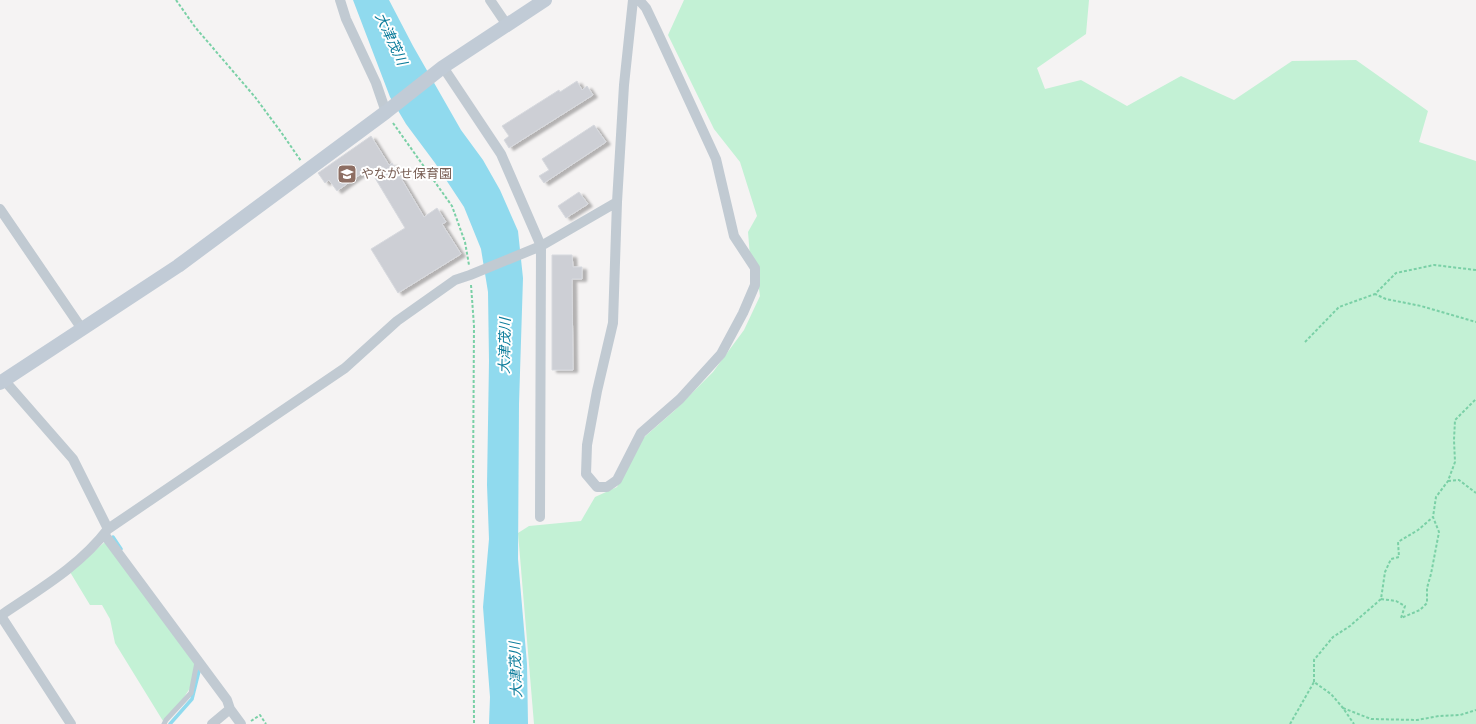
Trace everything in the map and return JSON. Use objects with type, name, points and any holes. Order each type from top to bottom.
[{"type":"street","points":[[340,0],[346,19],[376,83],[386,112]]},
{"type":"street","points":[[490,0],[506,25]]},
{"type":"street","points":[[241,724],[230,709],[227,700],[204,670],[106,531],[72,459],[2,382],[178,266],[386,112],[443,67],[545,0]]},
{"type":"street","points":[[633,0],[624,85],[617,202],[613,323],[597,392],[587,445],[586,474],[597,487],[607,487],[617,480],[641,433],[680,399],[721,354],[743,313],[755,285],[755,268],[734,236],[716,159],[646,8],[639,0]]},
{"type":"street","points":[[443,67],[501,154],[541,246],[540,517]]},
{"type":"street","points":[[72,724],[0,616],[56,580],[82,557],[106,531],[345,368],[397,321],[455,280],[541,246],[617,202]]},
{"type":"street","points":[[0,209],[82,330]]},
{"type":"street","points":[[212,724],[230,709]]},
{"type":"lane","points":[[164,724],[191,693],[196,674],[197,660]]},
{"type":"path","points":[[176,0],[195,27],[255,97],[307,170]]},
{"type":"path","points":[[386,112],[452,206],[465,242],[470,275],[474,326],[474,724]]},
{"type":"path","points":[[1306,342],[1340,307],[1375,294],[1396,273],[1434,266],[1476,270]]},
{"type":"path","points":[[1375,294],[1386,299],[1421,306],[1476,322]]},
{"type":"path","points":[[1380,599],[1396,601],[1404,606],[1401,618],[1420,610],[1427,603],[1426,588],[1439,532],[1433,517],[1436,497],[1448,481],[1455,462],[1455,420],[1476,399]]},
{"type":"path","points":[[1448,481],[1459,480],[1476,493]]},
{"type":"path","points":[[1290,724],[1314,682],[1314,660],[1333,637],[1350,626],[1380,599],[1385,572],[1391,559],[1399,557],[1398,542],[1418,530],[1433,517]]},
{"type":"path","points":[[1314,682],[1331,694],[1354,724]]},
{"type":"path","points":[[1343,708],[1371,719],[1417,720],[1439,716],[1460,715],[1476,710]]},
{"type":"path","points":[[246,724],[260,715],[266,724]]},
{"type":"green space","points":[[684,0],[1089,0],[1086,34],[1037,68],[1045,89],[1081,80],[1127,106],[1181,76],[1234,100],[1292,61],[1356,60],[1428,111],[1419,142],[1476,161],[1476,724],[534,724],[518,533],[529,526],[581,521],[595,497],[617,487],[642,439],[674,411],[713,372],[744,330],[760,296],[757,275],[751,269],[748,232],[757,216],[740,162],[714,129],[668,35]]},
{"type":"green space","points":[[105,542],[195,664],[190,688],[179,705],[163,721],[115,643],[110,619],[102,605],[90,605],[70,572]]},
{"type":"water","name":"大津茂川","points":[[353,0],[389,0],[413,46],[461,130],[483,160],[500,190],[518,231],[523,278],[519,404],[518,559],[527,664],[528,724],[489,724],[490,697],[483,607],[489,539],[487,485],[489,361],[488,292],[481,249],[464,207],[435,163],[406,124],[390,97]]},
{"type":"building","points":[[577,81],[582,90],[587,86],[593,95],[509,148],[504,140],[509,136],[502,126],[559,90],[560,92]]},
{"type":"building","points":[[594,125],[606,142],[544,183],[539,176],[549,170],[542,159]]},
{"type":"building","points":[[371,136],[389,165],[392,163],[424,217],[437,208],[446,222],[442,224],[461,254],[398,293],[371,249],[405,228],[369,168],[337,191],[329,180],[325,183],[318,173]]},
{"type":"building","points":[[579,192],[588,204],[566,218],[558,206]]},
{"type":"building","points":[[552,255],[572,255],[573,267],[582,267],[582,279],[572,279],[573,370],[552,370]]},
{"type":"waterway","points":[[113,537],[121,549]]},
{"type":"waterway","points":[[170,724],[192,699],[200,667]]},
{"type":"place","name":"やながせ保育園","points":[[347,174]]}]
